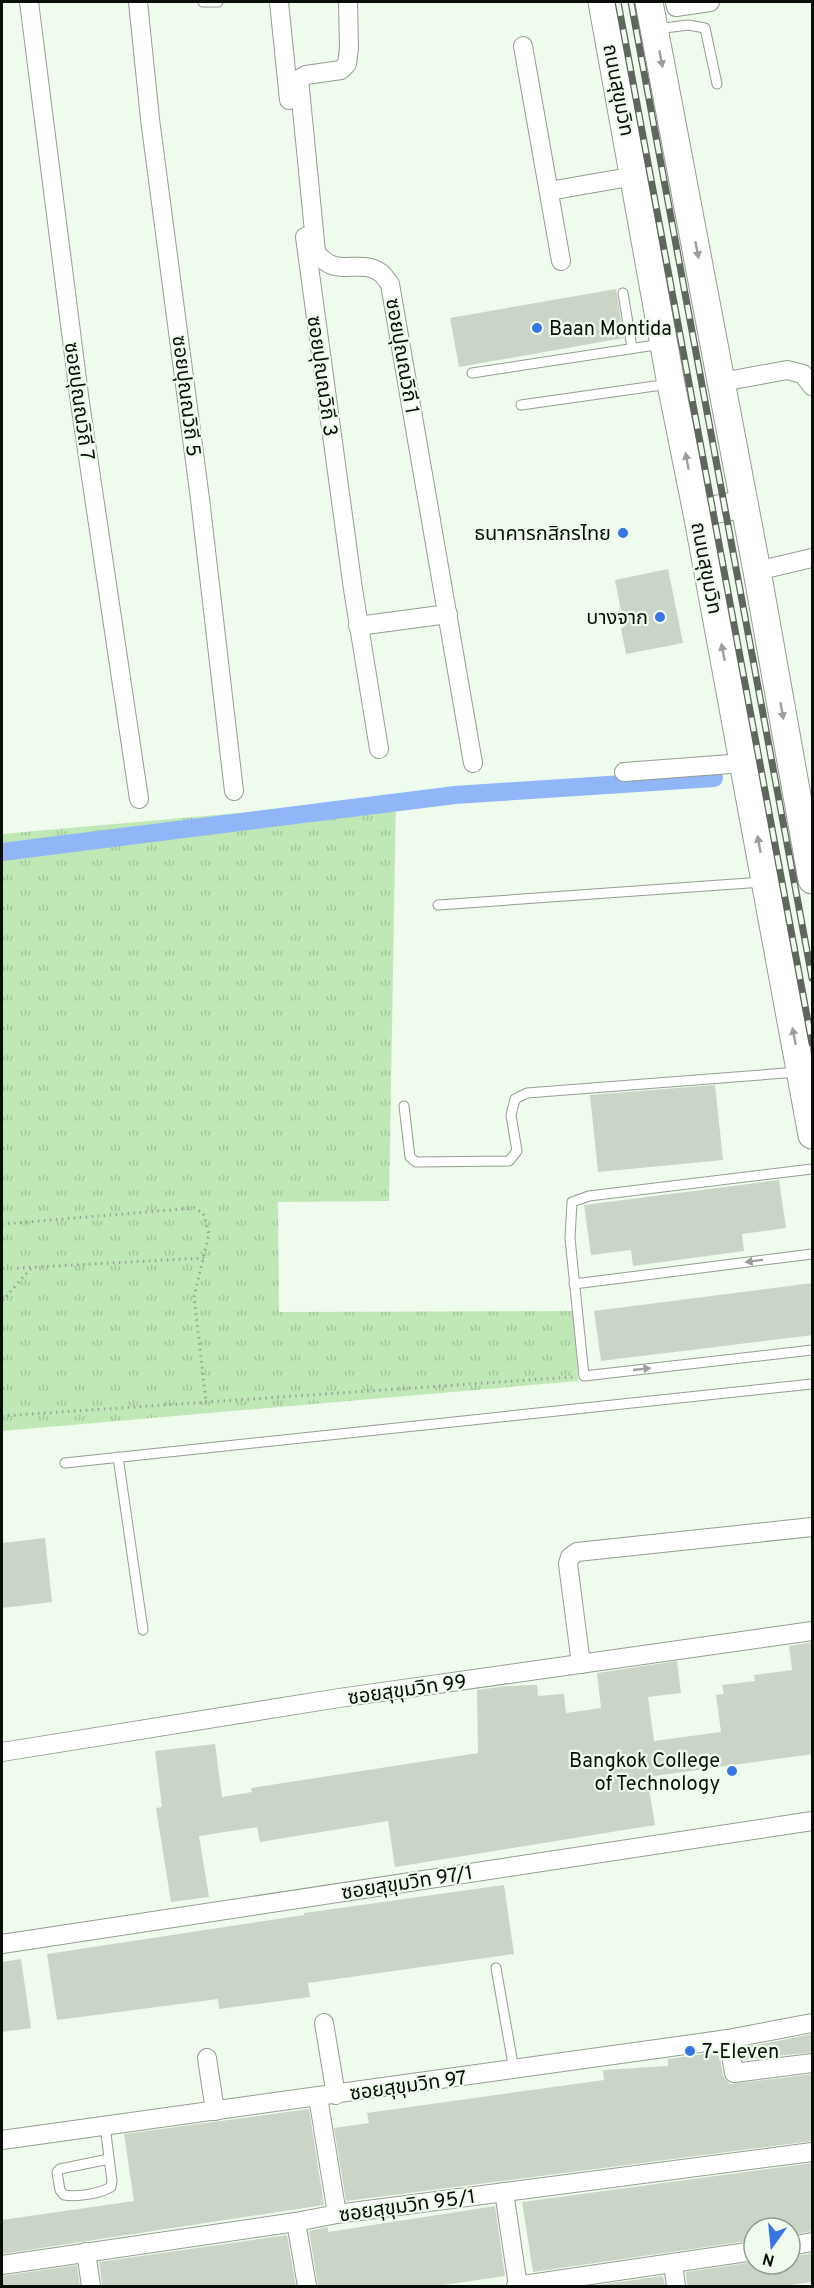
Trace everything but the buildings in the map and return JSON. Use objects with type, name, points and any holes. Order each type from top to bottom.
[{"type":"main road","name":"ถนนสุขุมวิท","points":[[602,2],[671,384],[813,1135]]},
{"type":"main road","points":[[649,2],[757,571],[805,791],[812,878]]},
{"type":"main road","points":[[697,513],[744,504]]},
{"type":"street","name":"ซอยปุณณวิถี 7","points":[[29,2],[81,414],[139,798]]},
{"type":"street","name":"ซอยปุณณวิถี 5","points":[[138,2],[150,119],[195,464],[234,791]]},
{"type":"street","name":"ซอยปุณณวิถี 3","points":[[279,2],[309,278],[358,626],[379,749]]},
{"type":"street","name":"ซอยปุณณวิถี 1","points":[[348,2],[350,48],[347,64],[341,70],[306,75],[299,80],[316,252],[323,263],[329,266],[367,268],[380,272],[390,284],[473,763]]},
{"type":"street","points":[[675,2],[676,8],[710,2]]},
{"type":"street","points":[[523,46],[561,261]]},
{"type":"street","points":[[549,191],[635,176]]},
{"type":"street","points":[[722,382],[787,370],[803,374],[813,386]]},
{"type":"street","points":[[757,571],[813,558]]},
{"type":"street","points":[[358,626],[448,614]]},
{"type":"street","points":[[624,772],[744,763]]},
{"type":"street","points":[[581,1664],[568,1564],[570,1557],[577,1552],[813,1527]]},
{"type":"street","name":"ซอยสุขุมวิท 99","points":[[2,1752],[339,1698],[813,1631]]},
{"type":"street","name":"ซอยสุขุมวิท 97/1","points":[[2,1944],[813,1821]]},
{"type":"street","points":[[324,2023],[327,2096],[337,2214]]},
{"type":"street","name":"ซอยสุขุมวิท 97","points":[[2,2140],[514,2070],[728,2039],[813,2023]]},
{"type":"street","points":[[728,2039],[734,2073],[813,2063]]},
{"type":"street","points":[[207,2058],[215,2112]]},
{"type":"street","name":"ซอยสุขุมวิท 95/1","points":[[2,2265],[337,2214],[813,2152]]},
{"type":"street","points":[[504,2192],[518,2286],[742,2253]]},
{"type":"street","points":[[296,2222],[307,2286]]},
{"type":"street","points":[[86,2252],[91,2286]]},
{"type":"street","points":[[673,2264],[676,2286]]},
{"type":"lane","points":[[203,2],[218,2]]},
{"type":"lane","points":[[655,29],[688,25],[705,28],[717,84]]},
{"type":"lane","points":[[623,293],[632,348]]},
{"type":"lane","points":[[472,373],[664,343]]},
{"type":"lane","points":[[520,405],[671,384]]},
{"type":"lane","points":[[438,906],[766,882]]},
{"type":"lane","points":[[404,1106],[410,1157],[416,1162],[509,1161],[517,1151],[511,1115],[515,1100],[527,1093],[801,1071]]},
{"type":"lane","points":[[813,1169],[589,1197],[572,1202],[570,1238],[584,1376],[813,1350]]},
{"type":"lane","points":[[574,1284],[813,1254]]},
{"type":"lane","points":[[65,1463],[813,1384]]},
{"type":"lane","points":[[117,1457],[143,1630]]},
{"type":"lane","points":[[496,1968],[514,2070]]},
{"type":"lane","points":[[105,2126],[109,2159],[111,2187],[72,2196],[60,2190],[57,2172],[60,2169],[109,2159]]},
{"type":"path","points":[[2,1224],[194,1208],[203,1213],[209,1234],[194,1297],[206,1401]]},
{"type":"path","points":[[16,1268],[204,1258]]},
{"type":"path","points":[[2,1301],[32,1267]]},
{"type":"path","points":[[2,1416],[584,1376]]},
{"type":"green space","points":[[396,799],[389,1201],[278,1202],[279,1312],[576,1311],[578,1381],[2,1431],[2,834]]},
{"type":"waterway","points":[[2,852],[455,795],[714,778]]},
{"type":"railway","points":[[618,2],[812,1043]]},
{"type":"railway","points":[[631,2],[812,978]]},
{"type":"place","name":"Baan Montida","points":[[537,328]]},
{"type":"place","name":"ธนาคารกสิกรไทย","points":[[623,533]]},
{"type":"place","name":"บางจาก","points":[[660,617]]},
{"type":"place","name":"Bangkok College of Technology","points":[[732,1771]]},
{"type":"place","name":"7-Eleven","points":[[690,2051]]}]
